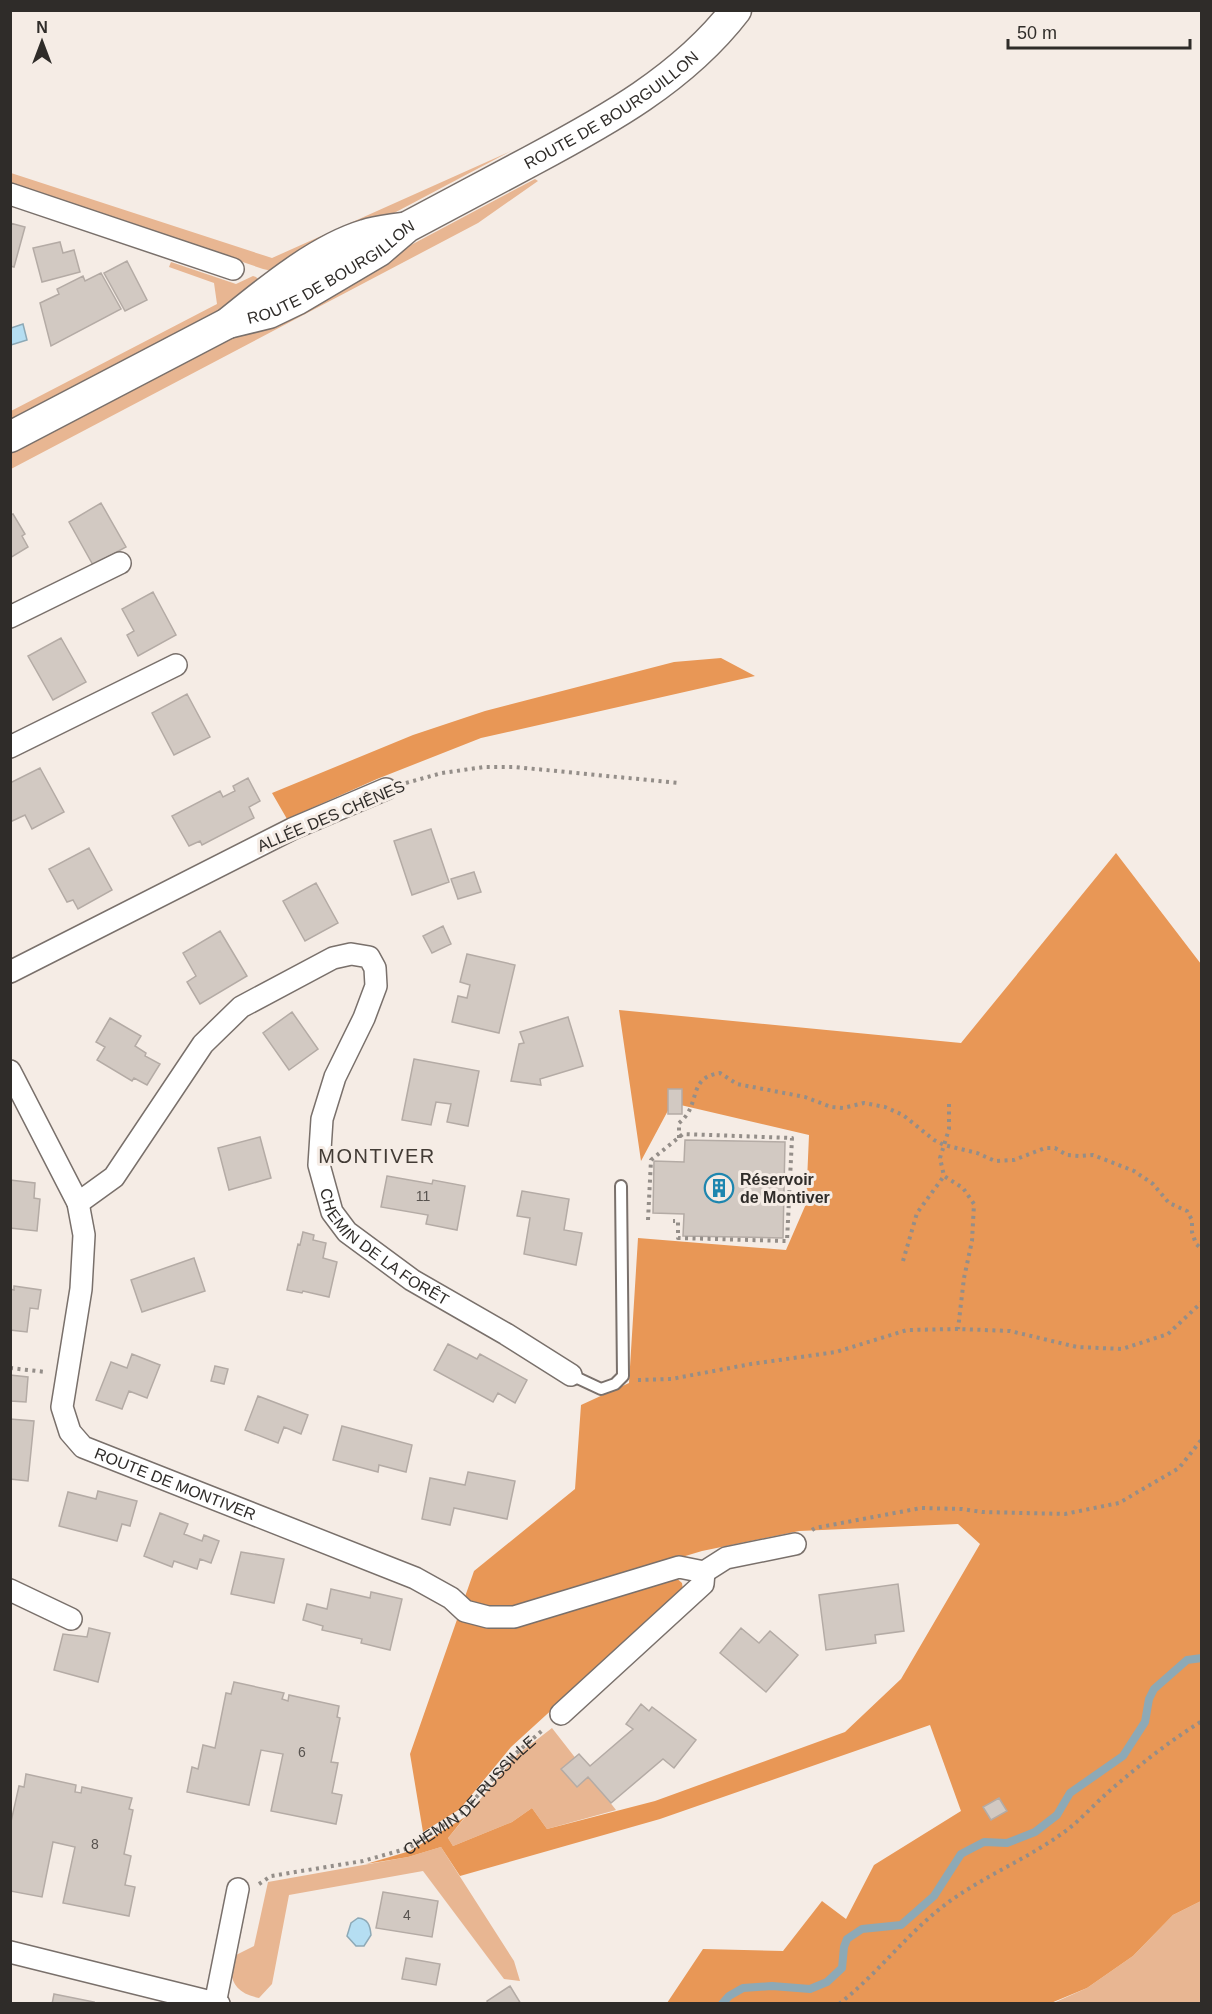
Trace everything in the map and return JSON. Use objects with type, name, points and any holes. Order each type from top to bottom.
[{"type":"main road","name":"ROUTE DE BOURGUILLON","points":[[407,227],[615,114],[660,84],[706,44],[736,10]]},
{"type":"main road","name":"ROUTE DE BOURGILLON","points":[[10,437],[228,323],[269,313],[296,300],[379,251],[407,227]]},
{"type":"street","points":[[10,194],[233,269]]},
{"type":"street","points":[[10,617],[120,563]]},
{"type":"street","points":[[10,747],[176,664]]},
{"type":"street","name":"ALLÉE DES CHÊNES","points":[[10,972],[292,829],[386,789]]},
{"type":"street","name":"CHEMIN DE LA FORÊT","points":[[78,1203],[114,1177],[203,1044],[241,1008],[333,958],[351,954],[369,957],[375,968],[376,987],[364,1018],[335,1077],[322,1119],[319,1165],[332,1212],[347,1233],[412,1280],[572,1375]]},
{"type":"street","name":"ROUTE DE MONTIVER","points":[[10,1071],[78,1203],[84,1235],[81,1289],[62,1407],[70,1432],[83,1447],[415,1578],[451,1598],[465,1611],[488,1617],[514,1617],[679,1567],[704,1572]]},
{"type":"street","points":[[561,1714],[703,1584],[704,1572],[726,1558],[795,1544]]},
{"type":"street","points":[[10,1590],[71,1619]]},
{"type":"street","points":[[10,1952],[216,2003],[238,1888]]},
{"type":"lane","points":[[621,1186],[623,1376]]},
{"type":"lane","name":"CHEMIN DE LA FORÊT","points":[[572,1375],[601,1389],[615,1384],[623,1376]]},
{"type":"path","name":"ALLÉE DES CHÊNES","points":[[386,789],[442,773],[484,767],[515,767],[679,783]]},
{"type":"path","points":[[679,1138],[679,1123],[689,1115],[698,1085],[707,1075],[720,1072],[737,1084],[805,1097],[831,1107],[843,1108],[864,1103],[885,1107],[903,1115],[934,1140],[944,1145],[978,1153],[995,1161],[1014,1160],[1045,1148],[1055,1148],[1067,1155],[1093,1155],[1134,1172],[1153,1184],[1169,1203],[1187,1212],[1192,1220],[1192,1232],[1196,1244],[1202,1249]]},
{"type":"path","points":[[949,1104],[949,1129],[940,1158],[944,1176],[963,1188],[974,1204],[972,1241],[957,1329]]},
{"type":"path","points":[[648,1220],[651,1160],[683,1134],[792,1138],[787,1241],[678,1238],[678,1221],[673,1221]]},
{"type":"path","points":[[903,1261],[917,1213],[944,1176]]},
{"type":"path","points":[[623,1376],[643,1381],[671,1379],[836,1352],[907,1330],[1010,1331],[1077,1347],[1122,1349],[1168,1334],[1202,1302]]},
{"type":"path","points":[[10,1368],[67,1374]]},
{"type":"path","points":[[795,1544],[815,1528],[921,1508],[1065,1514],[1119,1503],[1179,1468],[1202,1439]]},
{"type":"path","name":"CHEMIN DE RUSSILLE","points":[[238,1888],[262,1884],[271,1876],[363,1861],[409,1848],[462,1813],[515,1754],[561,1714]]},
{"type":"path","points":[[839,2004],[858,1989],[952,1899],[1033,1854],[1059,1835],[1154,1754],[1202,1721]]},
{"type":"shaded area","points":[[511,151],[281,273],[263,269],[11,183],[11,173],[272,258]]},
{"type":"shaded area","points":[[535,179],[538,181],[478,223],[11,469],[11,451],[349,278]]},
{"type":"shaded area","points":[[171,262],[236,284],[253,276],[259,280],[255,293],[11,421],[11,411],[217,304],[214,283],[169,267]]},
{"type":"shaded area","points":[[721,658],[755,676],[481,738],[377,779],[287,819],[272,793],[413,735],[485,711],[674,662]]},
{"type":"shaded area","points":[[1116,853],[1201,964],[1201,1901],[1173,1915],[1133,1956],[1087,1988],[1051,2003],[667,2003],[703,1949],[783,1951],[822,1901],[846,1919],[874,1865],[961,1811],[930,1725],[660,1819],[460,1876],[441,1847],[408,1857],[366,1864],[410,1851],[465,1817],[448,1838],[453,1846],[512,1822],[532,1808],[547,1829],[655,1801],[845,1732],[901,1679],[980,1544],[958,1524],[799,1531],[702,1551],[652,1566],[674,1576],[682,1583],[683,1590],[511,1747],[460,1809],[423,1832],[410,1754],[474,1571],[575,1489],[581,1405],[629,1383],[638,1238],[786,1250],[806,1204],[809,1135],[672,1103],[641,1161],[619,1010],[961,1043]]},
{"type":"shaded area","points":[[552,1728],[616,1810],[547,1829],[532,1808],[512,1822],[453,1846],[448,1838],[517,1755]]},
{"type":"shaded area","points":[[441,1847],[514,1961],[520,1981],[504,1979],[423,1871],[289,1895],[272,1984],[259,1998],[244,1993],[235,1984],[232,1972],[234,1956],[254,1946],[268,1882],[408,1857]]},
{"type":"shaded area","points":[[1201,1901],[1201,2003],[1051,2004],[1087,1988],[1133,1956],[1173,1915]]},
{"type":"water","points":[[23,324],[27,340],[11,345],[11,328]]},
{"type":"water","points":[[358,1918],[366,1921],[370,1928],[371,1935],[364,1946],[356,1946],[347,1936],[351,1923]]},
{"type":"building","points":[[10,223],[25,227],[14,267],[10,266]]},
{"type":"building","points":[[60,242],[63,253],[74,250],[80,272],[42,282],[33,248]]},
{"type":"building","points":[[127,261],[147,300],[125,311],[104,273]]},
{"type":"building","points":[[101,273],[121,309],[51,346],[40,303],[59,294],[57,289],[83,276],[85,281]]},
{"type":"building","points":[[101,503],[126,547],[93,565],[69,522]]},
{"type":"building","points":[[13,514],[25,534],[22,536],[28,547],[10,558],[10,515]]},
{"type":"building","points":[[153,592],[176,635],[138,656],[127,635],[134,631],[122,609]]},
{"type":"building","points":[[61,638],[86,682],[53,700],[28,656]]},
{"type":"building","points":[[187,694],[210,737],[174,755],[152,713]]},
{"type":"building","points":[[40,768],[64,812],[32,829],[25,815],[10,822],[10,783]]},
{"type":"building","points":[[248,778],[260,801],[249,807],[254,818],[202,845],[200,841],[189,846],[172,816],[220,791],[223,797],[235,791],[233,786]]},
{"type":"building","points":[[431,829],[449,882],[412,895],[394,841]]},
{"type":"building","points":[[89,848],[112,890],[78,909],[73,900],[67,902],[49,869]]},
{"type":"building","points":[[474,872],[481,892],[458,899],[451,879]]},
{"type":"building","points":[[316,883],[338,923],[305,941],[283,901]]},
{"type":"building","points":[[443,926],[451,944],[432,953],[423,936]]},
{"type":"building","points":[[220,931],[247,976],[200,1004],[187,982],[196,976],[183,953]]},
{"type":"building","points":[[467,954],[515,965],[499,1033],[452,1022],[458,996],[467,998],[470,985],[460,982]]},
{"type":"building","points":[[292,1012],[318,1049],[289,1070],[263,1033]]},
{"type":"building","points":[[568,1017],[583,1066],[540,1079],[541,1085],[511,1081],[519,1044],[524,1043],[520,1032]]},
{"type":"building","points":[[110,1018],[141,1036],[135,1046],[146,1053],[145,1056],[160,1064],[147,1085],[134,1078],[132,1081],[97,1060],[105,1047],[96,1042]]},
{"type":"building","points":[[414,1059],[479,1071],[468,1126],[447,1122],[451,1104],[436,1102],[431,1125],[402,1120]]},
{"type":"building","points":[[668,1089],[682,1089],[682,1114],[668,1114]]},
{"type":"building","points":[[260,1137],[271,1178],[229,1190],[218,1148]]},
{"type":"building","name":"Réservoir de Montiver","points":[[685,1140],[785,1142],[783,1238],[683,1236],[684,1214],[653,1213],[654,1161],[684,1162]]},
{"type":"building","points":[[387,1176],[432,1184],[433,1180],[465,1186],[457,1230],[426,1224],[428,1215],[381,1207]]},
{"type":"building","points":[[10,1180],[35,1183],[34,1198],[40,1199],[37,1231],[10,1228]]},
{"type":"building","points":[[522,1191],[569,1199],[564,1230],[582,1233],[576,1265],[524,1254],[530,1218],[517,1216]]},
{"type":"building","points":[[303,1232],[314,1235],[313,1240],[326,1243],[323,1258],[337,1262],[329,1297],[287,1290]]},
{"type":"building","points":[[194,1258],[205,1291],[142,1312],[131,1280]]},
{"type":"building","points":[[14,1286],[41,1290],[38,1309],[30,1308],[27,1332],[10,1330],[10,1289],[14,1290]]},
{"type":"building","points":[[448,1344],[477,1359],[480,1354],[527,1380],[515,1403],[498,1393],[493,1402],[434,1370]]},
{"type":"building","points":[[132,1354],[160,1365],[147,1398],[129,1391],[122,1409],[96,1400],[111,1362],[127,1368]]},
{"type":"building","points":[[215,1366],[228,1369],[224,1384],[211,1381]]},
{"type":"building","points":[[10,1375],[28,1377],[26,1402],[10,1401]]},
{"type":"building","points":[[258,1396],[308,1415],[301,1434],[284,1427],[278,1443],[245,1430]]},
{"type":"building","points":[[10,1419],[34,1421],[28,1481],[10,1479]]},
{"type":"building","points":[[342,1426],[412,1445],[406,1472],[379,1465],[378,1472],[333,1460]]},
{"type":"building","points":[[468,1472],[515,1481],[507,1519],[454,1508],[450,1525],[422,1519],[430,1478],[465,1485]]},
{"type":"building","points":[[98,1491],[137,1501],[130,1526],[122,1524],[117,1541],[59,1526],[68,1492],[96,1499]]},
{"type":"building","points":[[160,1513],[188,1524],[184,1534],[202,1541],[204,1535],[219,1541],[211,1563],[200,1559],[197,1569],[174,1561],[172,1567],[144,1556]]},
{"type":"building","points":[[241,1552],[284,1559],[274,1603],[231,1594]]},
{"type":"building","points":[[898,1584],[904,1631],[875,1635],[876,1643],[826,1650],[819,1595]]},
{"type":"building","points":[[331,1589],[370,1598],[371,1592],[402,1599],[390,1650],[361,1643],[362,1639],[322,1630],[323,1626],[303,1620],[307,1604],[327,1609]]},
{"type":"building","points":[[89,1628],[110,1633],[98,1682],[54,1670],[63,1634],[87,1637]]},
{"type":"building","points":[[741,1628],[759,1643],[770,1631],[798,1655],[766,1692],[720,1653]]},
{"type":"building","points":[[234,1682],[284,1693],[282,1699],[288,1701],[289,1695],[339,1706],[337,1717],[340,1718],[331,1762],[338,1763],[332,1793],[342,1795],[336,1824],[271,1811],[283,1754],[261,1750],[249,1805],[187,1792],[192,1767],[198,1769],[203,1745],[215,1748],[226,1693],[231,1694]]},
{"type":"building","points":[[641,1704],[649,1711],[652,1707],[696,1740],[674,1768],[663,1759],[611,1803],[588,1777],[577,1787],[561,1769],[579,1754],[590,1766],[633,1729],[626,1724]]},
{"type":"building","points":[[26,1774],[76,1785],[75,1792],[81,1793],[82,1787],[132,1798],[129,1809],[133,1810],[124,1854],[131,1856],[125,1885],[135,1887],[129,1916],[63,1903],[75,1847],[53,1842],[42,1897],[10,1891],[10,1826],[19,1786],[24,1787]]},
{"type":"building","points":[[999,1798],[1007,1811],[991,1820],[983,1807]]},
{"type":"building","points":[[383,1892],[438,1901],[432,1937],[376,1928]]},
{"type":"building","points":[[406,1958],[440,1964],[436,1985],[402,1979]]},
{"type":"building","points":[[510,1986],[521,2004],[488,2004],[487,2001]]},
{"type":"building","points":[[54,1994],[94,2002],[93,2004],[52,2004]]},
{"type":"waterway","points":[[722,2004],[729,1996],[743,1988],[772,1986],[810,1989],[827,1982],[842,1968],[847,1939],[862,1929],[901,1925],[934,1896],[961,1854],[984,1842],[1007,1843],[1035,1832],[1057,1815],[1070,1793],[1123,1756],[1145,1722],[1149,1699],[1154,1689],[1187,1660],[1202,1658]]},
{"type":"place","name":"Réservoir de Montiver","points":[[719,1188]]},
{"type":"district","name":"MONTIVER","points":[[377,1156]]}]
